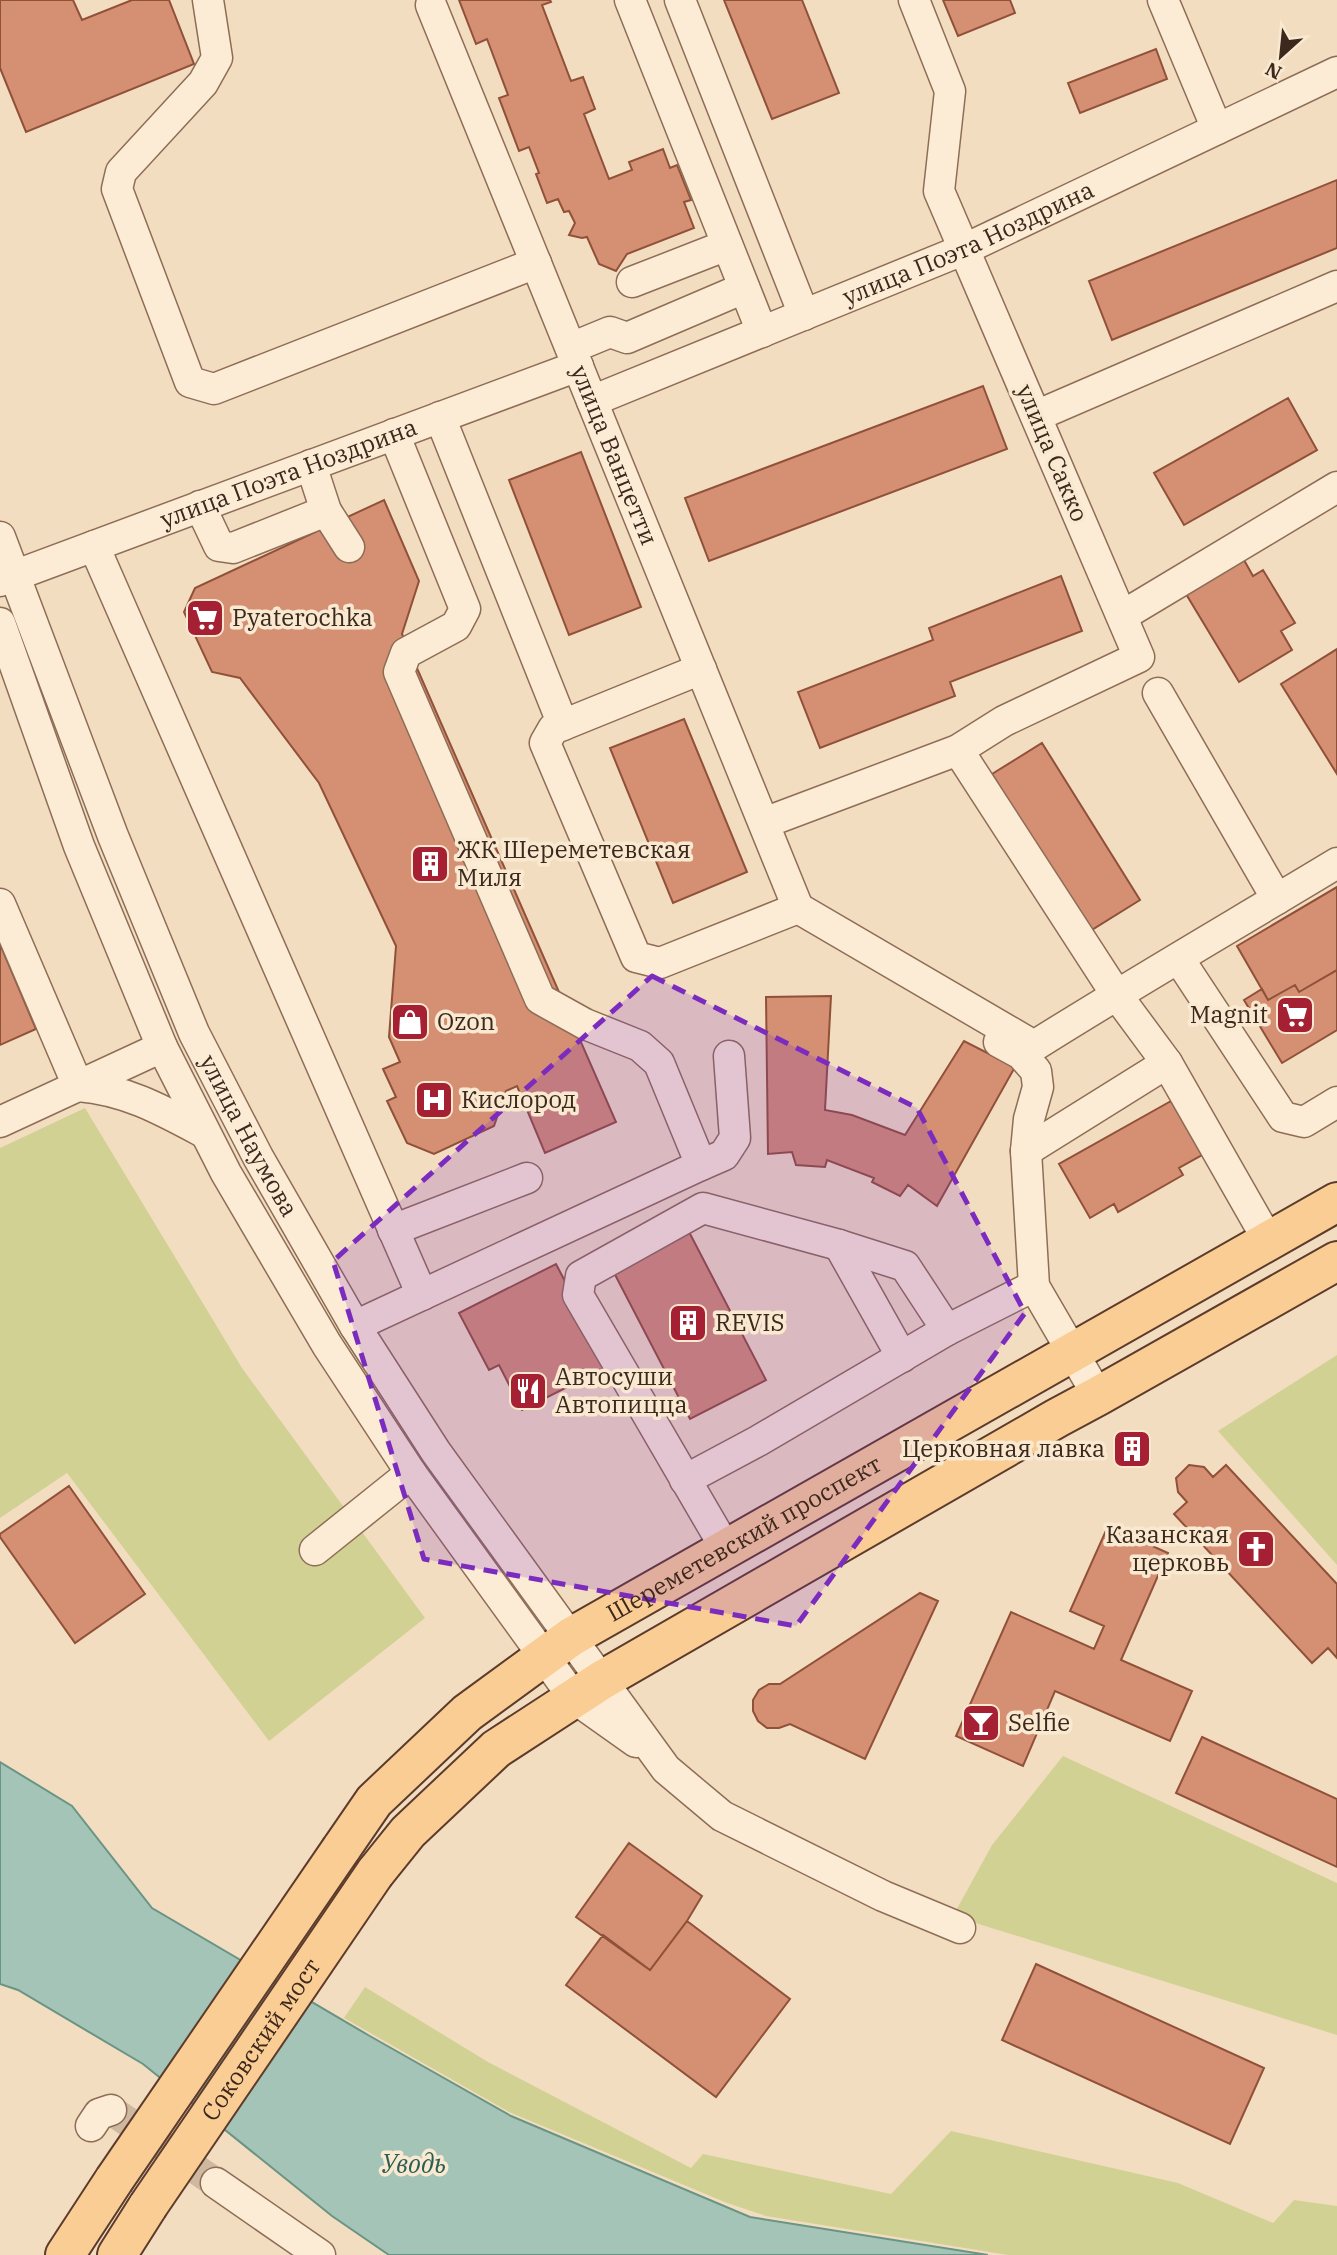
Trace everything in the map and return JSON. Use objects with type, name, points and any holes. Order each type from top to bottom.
[{"type":"main road","name":"Шереметевский проспект","points":[[341,1849],[374,1801],[467,1713],[557,1646],[1322,1210]]},
{"type":"main road","points":[[1322,1210],[1336,1263]]},
{"type":"main road","name":"Шереметевский проспект","points":[[375,1873],[408,1832],[496,1749],[588,1689],[1057,1418],[1336,1263]]},
{"type":"main road","name":"Соковский мост","points":[[65,2255],[341,1849]]},
{"type":"main road","name":"Соковский мост","points":[[117,2255],[375,1873]]},
{"type":"street","points":[[208,0],[217,58],[204,83],[121,172],[117,189],[190,382],[214,389],[536,263]]},
{"type":"street","points":[[630,0],[762,332]]},
{"type":"street","points":[[680,0],[804,315]]},
{"type":"street","name":"улица Сакко","points":[[914,0],[950,90],[939,191],[1139,657],[1004,721],[958,750]]},
{"type":"street","points":[[1163,0],[1217,129]]},
{"type":"street","name":"улица Ванцетти","points":[[431,5],[798,908]]},
{"type":"street","name":"улица Поэта Ноздрина","points":[[592,401],[965,249],[1337,72]]},
{"type":"street","points":[[632,282],[727,245]]},
{"type":"street","points":[[1036,416],[1337,286]]},
{"type":"street","name":"улица Поэта Ноздрина","points":[[7,578],[440,417],[574,357],[610,332],[627,338],[744,288]]},
{"type":"street","points":[[440,417],[563,725]]},
{"type":"street","points":[[394,434],[465,608],[456,626],[405,653],[399,672],[540,999],[585,1024],[640,1046],[659,1063],[701,1165]]},
{"type":"street","points":[[311,465],[326,511],[349,547]]},
{"type":"street","points":[[1122,616],[1337,487]]},
{"type":"street","points":[[200,506],[219,546],[233,548],[326,511]]},
{"type":"street","name":"улица Наумова","points":[[0,537],[7,578],[194,1033],[258,1157],[355,1326],[557,1646],[588,1689],[666,1769],[722,1816],[883,1896],[960,1928]]},
{"type":"street","points":[[94,546],[422,1295]]},
{"type":"street","name":"улица Наумова","points":[[0,623],[79,846],[162,1047],[226,1173],[327,1345],[411,1473],[502,1595],[557,1646]]},
{"type":"street","points":[[701,669],[553,729],[545,743],[636,957],[660,963],[798,908],[1034,1046],[1116,994],[1179,960],[1337,863]]},
{"type":"street","points":[[1158,693],[1277,899]]},
{"type":"street","points":[[764,824],[958,750],[1116,994],[1167,1063],[1268,1240]]},
{"type":"street","points":[[0,904],[78,1086]]},
{"type":"street","points":[[1179,960],[1283,1117],[1304,1122],[1337,1102]]},
{"type":"street","points":[[931,1006],[1021,1054],[1036,1071],[1038,1087],[1029,1119],[1027,1151],[1034,1286],[1098,1396]]},
{"type":"street","points":[[0,1122],[162,1047]]},
{"type":"street","points":[[355,1326],[724,1155],[735,1138],[729,1056]]},
{"type":"street","points":[[1027,1151],[1167,1063]]},
{"type":"street","points":[[78,1086],[104,1088],[150,1104],[205,1133]]},
{"type":"street","points":[[393,1230],[527,1178]]},
{"type":"street","points":[[726,1549],[578,1295],[581,1276],[703,1208],[905,1266],[947,1330]]},
{"type":"street","points":[[839,1245],[902,1357]]},
{"type":"street","points":[[685,1480],[758,1441],[947,1330],[1034,1286]]},
{"type":"street","points":[[314,1550],[411,1473]]},
{"type":"street","points":[[215,2192],[320,2255]]},
{"type":"highlighted area","points":[[652,976],[917,1108],[1025,1313],[796,1626],[424,1559],[333,1261]]},
{"type":"shaded area","points":[[85,1108],[242,1368],[425,1618],[269,1741],[67,1473],[0,1518],[0,1148]]},
{"type":"shaded area","points":[[1337,1355],[1337,1565],[1218,1431]]},
{"type":"shaded area","points":[[1063,1756],[1337,1883],[1337,2035],[953,1916],[992,1845]]},
{"type":"shaded area","points":[[365,1987],[488,2062],[691,2168],[703,2154],[891,2194],[951,2131],[1178,2183],[1273,2223],[1294,2200],[1337,2206],[1337,2255],[1008,2255],[766,2216],[727,2203],[509,2112],[344,2018]]},
{"type":"water","name":"Уводь","points":[[0,1762],[72,1806],[152,1908],[511,2116],[750,2217],[988,2255],[389,2255],[332,2216],[143,2064],[18,1990],[0,1984]]},
{"type":"building","points":[[0,0],[73,0],[82,20],[132,0],[169,0],[194,64],[26,132],[0,68]]},
{"type":"building","points":[[459,0],[550,0],[551,2],[542,5],[571,81],[583,77],[595,109],[584,114],[609,179],[632,170],[629,162],[663,149],[670,168],[677,165],[691,200],[684,202],[694,228],[627,254],[616,271],[599,264],[587,237],[569,235],[575,223],[569,211],[564,212],[558,199],[547,203],[529,147],[519,151],[499,98],[508,95],[487,39],[476,44]]},
{"type":"building","points":[[724,0],[802,0],[839,93],[772,119]]},
{"type":"building","points":[[943,0],[1010,0],[1015,13],[958,36]]},
{"type":"building","points":[[1156,49],[1167,79],[1080,113],[1068,83]]},
{"type":"building","points":[[1337,180],[1337,248],[1112,340],[1089,281]]},
{"type":"building","points":[[983,386],[1007,449],[709,561],[685,498]]},
{"type":"building","points":[[1288,398],[1317,450],[1184,525],[1154,473]]},
{"type":"building","points":[[581,452],[641,607],[569,635],[509,480]]},
{"type":"building","name":"ЖК Шереметевская Миля","points":[[384,500],[419,581],[402,634],[616,1122],[545,1153],[517,1086],[506,1091],[494,1126],[434,1154],[407,1143],[387,1101],[396,1097],[383,1069],[400,1062],[389,1037],[396,946],[319,783],[240,678],[212,672],[184,612],[195,588]]},
{"type":"building","points":[[1244,560],[1253,576],[1263,570],[1295,623],[1281,631],[1292,650],[1239,682],[1186,594]]},
{"type":"building","points":[[1061,576],[1082,631],[950,682],[955,696],[820,748],[798,692],[933,640],[929,628]]},
{"type":"building","points":[[1337,649],[1337,774],[1281,684]]},
{"type":"building","points":[[684,719],[747,872],[673,903],[610,748]]},
{"type":"building","points":[[1042,743],[1140,900],[1090,931],[992,774]]},
{"type":"building","points":[[1337,887],[1337,970],[1299,992],[1295,985],[1268,1000],[1237,946]]},
{"type":"building","points":[[0,944],[36,1029],[0,1045]]},
{"type":"building","name":"Magnit","points":[[1337,970],[1337,1030],[1282,1063],[1244,1000],[1262,989],[1268,1000],[1295,985],[1299,992]]},
{"type":"building","points":[[831,996],[825,1110],[852,1115],[905,1135],[964,1041],[1015,1067],[937,1206],[908,1185],[900,1196],[872,1182],[874,1178],[827,1160],[825,1167],[796,1165],[792,1152],[768,1154],[766,997]]},
{"type":"building","points":[[1171,1101],[1202,1155],[1179,1168],[1183,1175],[1118,1212],[1114,1204],[1090,1218],[1059,1164]]},
{"type":"building","name":"REVIS","points":[[687,1228],[766,1380],[690,1419],[611,1267]]},
{"type":"building","points":[[556,1264],[609,1366],[522,1410],[499,1365],[489,1370],[459,1313]]},
{"type":"building","name":"Церковная лавка","points":[[1135,1439],[1142,1450],[1129,1459],[1121,1448]]},
{"type":"building","name":"Казанская церковь","points":[[1189,1465],[1204,1467],[1213,1477],[1226,1465],[1337,1584],[1337,1658],[1328,1648],[1312,1663],[1174,1514],[1187,1502],[1178,1492],[1176,1478]]},
{"type":"building","points":[[69,1486],[145,1594],[75,1643],[0,1537],[0,1534]]},
{"type":"building","points":[[1108,1526],[1168,1553],[1121,1660],[1192,1691],[1170,1741],[1055,1691],[1023,1766],[956,1736],[1011,1612],[1094,1649],[1104,1626],[1070,1611]]},
{"type":"building","points":[[920,1593],[938,1601],[865,1759],[790,1724],[767,1728],[758,1721],[753,1711],[753,1700],[759,1690],[769,1684],[780,1684]]},
{"type":"building","points":[[1202,1737],[1337,1799],[1337,1867],[1176,1793]]},
{"type":"building","points":[[629,1843],[702,1896],[687,1921],[650,1970],[576,1917]]},
{"type":"building","points":[[687,1921],[790,1999],[716,2097],[566,1985],[603,1935],[650,1970]]},
{"type":"building","points":[[1036,1964],[1264,2068],[1230,2144],[1002,2040]]},
{"type":"tunnel","points":[[111,2110],[216,2183]]},
{"type":"place","name":"Pyaterochka","points":[[205,618]]},
{"type":"place","name":"ЖК Шереметевская Миля","points":[[430,864]]},
{"type":"place","name":"Magnit","points":[[1295,1015]]},
{"type":"place","name":"Ozon","points":[[410,1022]]},
{"type":"place","name":"Кислород","points":[[434,1100]]},
{"type":"place","name":"REVIS","points":[[688,1323]]},
{"type":"place","name":"Автосуши Автопицца","points":[[528,1391]]},
{"type":"place","name":"Церковная лавка","points":[[1132,1449]]},
{"type":"place","name":"Казанская церковь","points":[[1256,1549]]},
{"type":"place","name":"Selfie","points":[[981,1723]]}]
